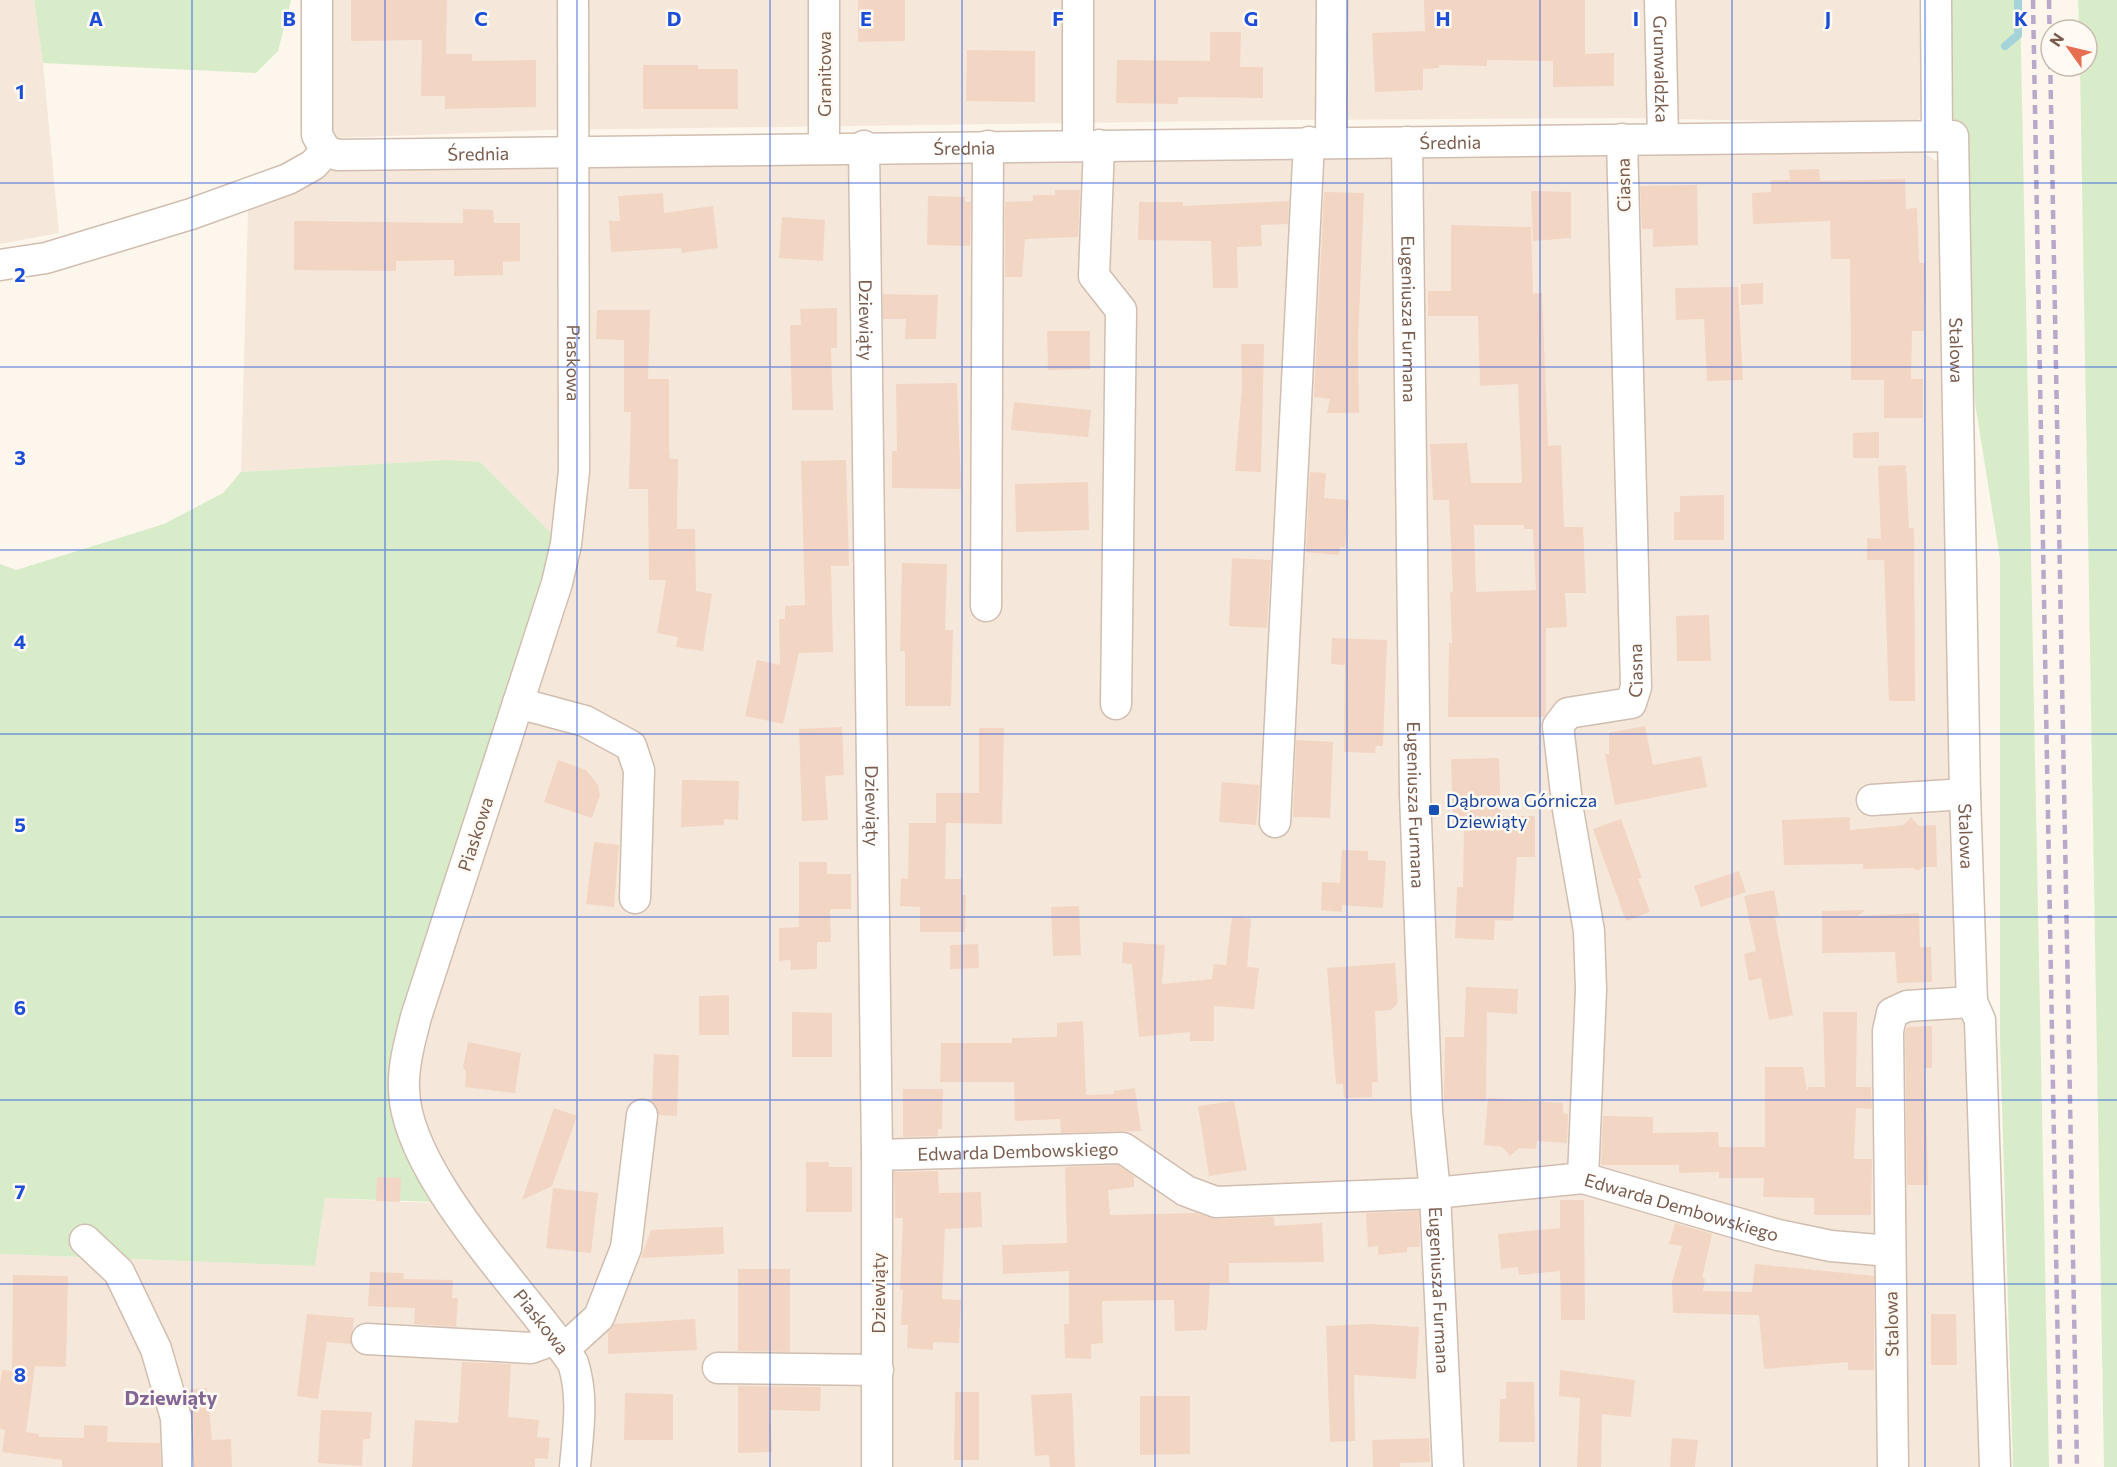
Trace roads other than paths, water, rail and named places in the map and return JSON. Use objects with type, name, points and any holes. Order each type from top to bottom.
[{"type":"street","points":[[0,265],[46,258],[202,210],[288,179],[313,165],[326,151],[317,135],[317,0]]},
{"type":"street","name":"Piaskowa","points":[[573,0],[574,442],[572,503],[557,583],[416,1017],[407,1052],[404,1090],[409,1121],[423,1158],[460,1214],[573,1363],[578,1385],[580,1416],[575,1467]]},
{"type":"street","name":"Granitowa","points":[[824,0],[824,148]]},
{"type":"street","points":[[1078,0],[1094,276],[1121,310],[1116,704]]},
{"type":"street","points":[[1275,822],[1320,142],[1332,0]]},
{"type":"street","name":"Grunwaldzka","points":[[1660,0],[1663,138]]},
{"type":"street","name":"Stalowa","points":[[1893,1467],[1888,1031],[1892,1013],[1907,1006],[1972,1002],[1945,135],[1936,0]]},
{"type":"street","name":"Średnia","points":[[326,151],[338,154],[573,152],[864,146],[1945,135]]},
{"type":"street","name":"Ciasna","points":[[1582,1178],[1591,990],[1589,931],[1568,810],[1558,726],[1568,713],[1631,703],[1636,687],[1622,139]]},
{"type":"street","name":"Eugeniusza Furmana","points":[[1407,142],[1415,794],[1427,1112],[1436,1193],[1448,1467]]},
{"type":"street","name":"Dziewiąty","points":[[864,146],[877,1155],[877,1467]]},
{"type":"street","points":[[986,606],[988,146]]},
{"type":"street","points":[[518,703],[585,721],[631,746],[639,770],[635,898]]},
{"type":"street","points":[[1872,800],[1965,794]]},
{"type":"street","points":[[1972,1002],[1980,1020],[1995,1467]]},
{"type":"street","points":[[367,1339],[531,1348],[560,1344],[599,1317],[626,1248],[642,1115]]},
{"type":"street","name":"Edwarda Dembowskiego","points":[[877,1155],[1123,1148],[1185,1191],[1216,1202],[1436,1193],[1582,1178],[1778,1235],[1830,1246],[1890,1251]]},
{"type":"street","points":[[85,1240],[119,1272],[156,1350],[176,1418],[178,1467]]},
{"type":"street","points":[[718,1368],[878,1370]]},
{"type":"waterway","points":[[2005,46],[2018,35],[2018,0]]},
{"type":"railway","points":[[2033,0],[2060,1467]]},
{"type":"railway","points":[[2049,0],[2077,1467]]},
{"type":"place","name":"Dąbrowa Górnicza Dziewiąty","points":[[1434,810]]},
{"type":"district","name":"Dziewiąty","points":[[171,1397]]}]
